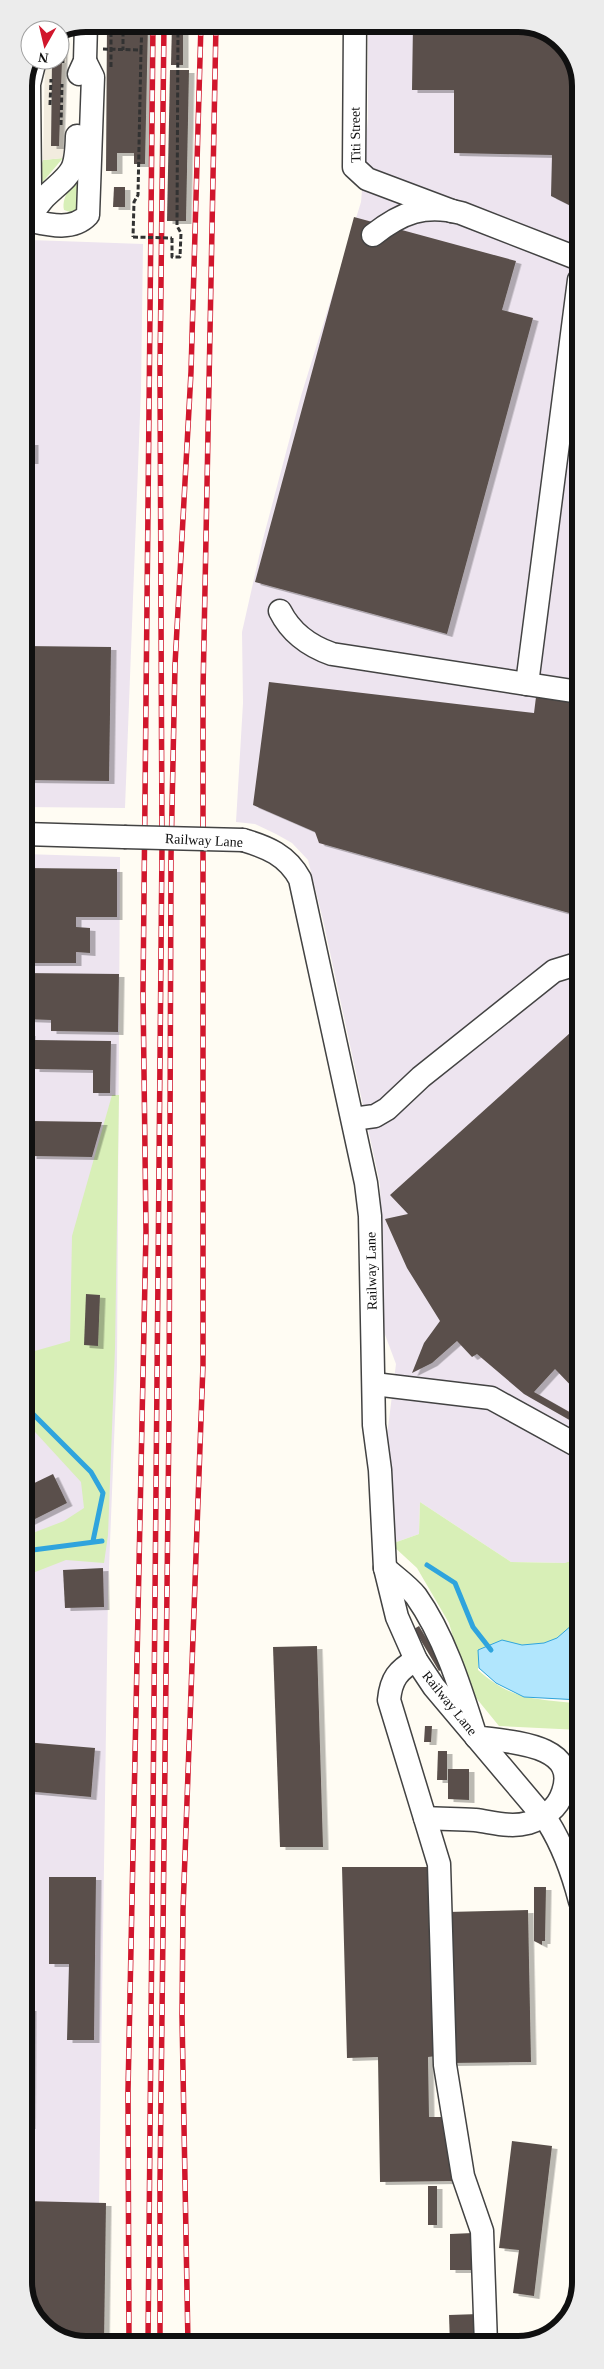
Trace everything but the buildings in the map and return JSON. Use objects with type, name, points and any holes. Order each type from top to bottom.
[{"type":"street","points":[[32,222],[66,225],[82,221],[88,215],[94,55],[88,32]]},
{"type":"street","name":"Titi Street","points":[[355,33],[354,167],[367,179],[572,256]]},
{"type":"street","points":[[32,213],[46,196],[70,174],[75,165],[78,77],[94,55]]},
{"type":"street","points":[[373,235],[384,225],[409,213],[431,209],[452,211]]},
{"type":"street","points":[[527,684],[572,334]]},
{"type":"street","points":[[280,611],[296,634],[316,648],[332,654],[572,691]]},
{"type":"street","name":"Railway Lane","points":[[32,834],[243,840],[264,846],[279,854],[292,866],[300,879],[369,1200],[374,1425],[380,1470],[384,1568],[397,1617],[416,1660],[434,1687],[544,1817],[558,1840],[572,1874]]},
{"type":"street","points":[[353,1119],[375,1116],[387,1109],[421,1076],[554,971],[572,965]]},
{"type":"street","points":[[374,1384],[491,1398],[572,1443]]},
{"type":"street","points":[[384,1568],[415,1595],[429,1618],[464,1699],[476,1737],[532,1746],[552,1754],[564,1767],[567,1782],[561,1798],[544,1817],[522,1824],[505,1825],[474,1820],[426,1818]]},
{"type":"street","points":[[416,1660],[404,1667],[395,1676],[390,1685],[389,1700],[439,1864],[445,2065],[462,2176],[482,2231],[486,2336]]},
{"type":"path","points":[[123,32],[123,50]]},
{"type":"path","points":[[142,32],[138,195],[134,202],[133,237],[172,238],[172,257],[180,257],[181,233],[177,226],[178,32]]},
{"type":"path","points":[[94,55],[123,50],[141,50]]},
{"type":"path","points":[[50,112],[51,75]]},
{"type":"path","points":[[61,135],[62,78]]},
{"type":"shaded area","points":[[368,33],[532,34],[553,46],[564,59],[569,69],[572,86],[572,1568],[565,1563],[511,1562],[420,1502],[419,1534],[391,1544],[385,1451],[396,1364],[384,1332],[380,1184],[323,920],[308,860],[292,843],[276,834],[255,824],[236,822],[243,703],[242,632],[263,539],[301,396],[361,202],[368,118]]},
{"type":"shaded area","points":[[45,70],[52,70],[51,146],[59,146],[62,70],[65,70],[63,158],[43,160]]},
{"type":"shaded area","points":[[32,240],[143,244],[141,389],[125,808],[32,807]]},
{"type":"shaded area","points":[[32,854],[120,857],[117,1366],[108,1593],[97,2336],[83,2336],[72,2335],[51,2323],[40,2310],[32,2283]]},
{"type":"green space","points":[[63,158],[41,184],[37,179],[43,160]]},
{"type":"green space","points":[[80,169],[84,203],[73,213],[64,210],[64,205],[66,194]]},
{"type":"green space","points":[[112,1095],[119,1095],[115,1348],[108,1535],[104,1563],[66,1560],[32,1573],[32,1533],[64,1521],[84,1508],[81,1482],[32,1429],[32,1352],[70,1341],[72,1236]]},
{"type":"green space","points":[[420,1502],[511,1562],[565,1563],[572,1561],[572,1700],[528,1697],[572,1703],[572,1730],[499,1726],[468,1688],[449,1623],[417,1568],[391,1544],[419,1534]],"holes":[[[479,1659],[479,1668],[496,1683],[520,1695],[503,1688],[491,1680],[478,1670]]]},
{"type":"water","points":[[572,1625],[572,1700],[524,1697],[496,1683],[479,1668],[478,1650],[502,1640],[522,1645],[544,1643],[557,1638]]},
{"type":"waterway","points":[[32,1413],[91,1472],[103,1493],[93,1541]]},
{"type":"waterway","points":[[32,1550],[102,1541]]},
{"type":"waterway","points":[[427,1565],[455,1583],[473,1627],[491,1650]]},
{"type":"railway","points":[[129,2336],[128,2091],[146,1231],[143,992],[153,32]]},
{"type":"railway","points":[[148,2336],[162,846],[160,370],[164,32]]},
{"type":"railway","points":[[160,2336],[169,1420],[171,857],[175,665],[191,372],[201,32]]},
{"type":"railway","points":[[188,2336],[182,2016],[183,1910],[203,1365],[203,691],[216,32]]}]
